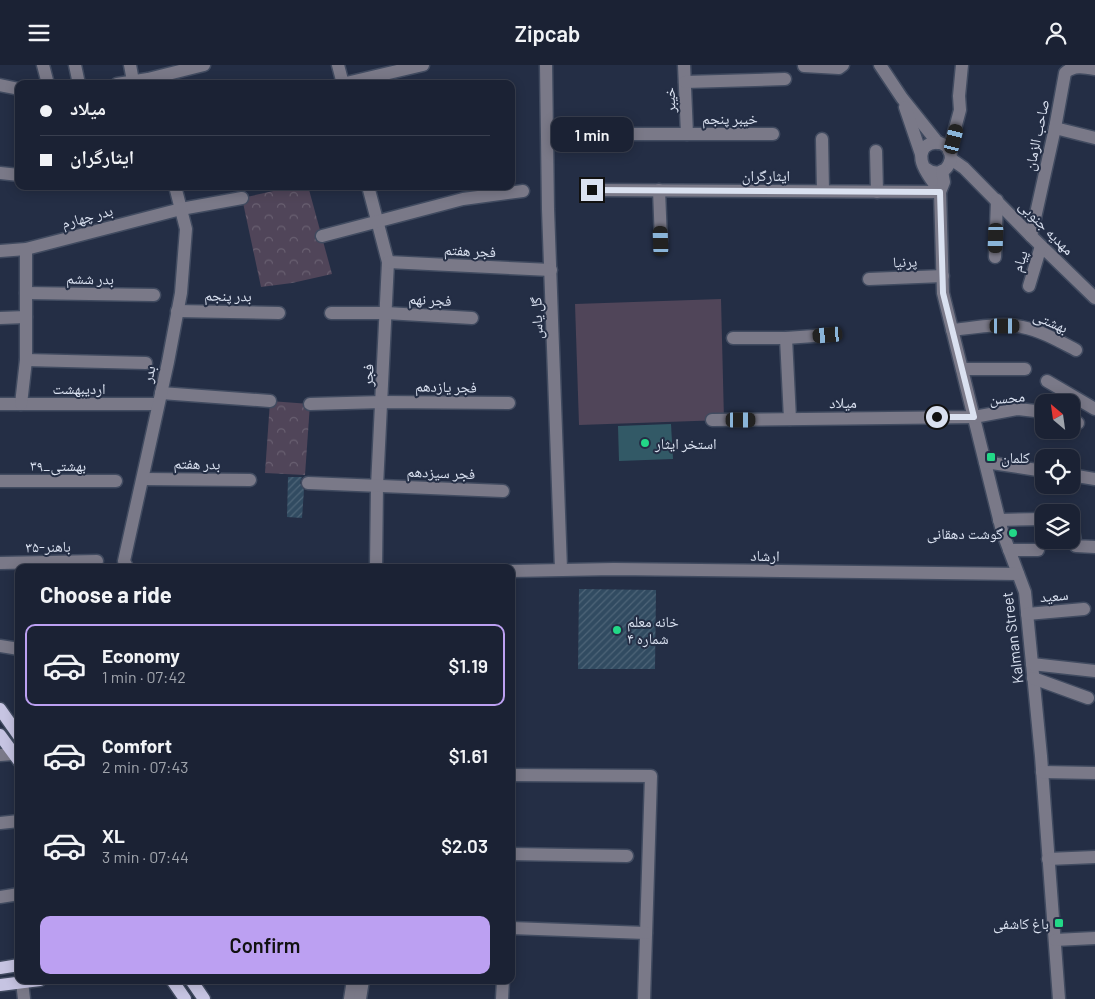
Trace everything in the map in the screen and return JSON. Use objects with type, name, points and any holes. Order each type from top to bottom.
[{"type":"main road","points":[[0,709],[15,727]]},
{"type":"main road","points":[[0,735],[15,757]]},
{"type":"main road","points":[[0,968],[15,966]]},
{"type":"main road","points":[[0,985],[15,983]]},
{"type":"main road","points":[[175,984],[185,999]]},
{"type":"main road","points":[[194,984],[204,999]]},
{"type":"street","points":[[43,65],[47,80]]},
{"type":"street","points":[[75,65],[78,80]]},
{"type":"street","points":[[130,65],[134,80]]},
{"type":"street","points":[[151,80],[203,65]]},
{"type":"street","points":[[338,65],[342,80]]},
{"type":"street","points":[[360,80],[423,65]]},
{"type":"street","name":"گل یاس","points":[[546,65],[561,569]]},
{"type":"street","name":"خیبر","points":[[684,65],[687,134]]},
{"type":"street","points":[[804,66],[839,68],[843,65]]},
{"type":"street","points":[[880,65],[902,98]]},
{"type":"street","name":"Kalman Street","points":[[962,65],[958,96],[959,116],[945,156],[944,182],[940,192],[943,293],[999,520],[1025,592],[1042,772],[1059,999]]},
{"type":"street","name":"صاحب الزمان","points":[[1031,236],[1065,73],[1068,68],[1074,65],[1095,69]]},
{"type":"street","points":[[685,82],[785,79]]},
{"type":"street","points":[[0,85],[15,88]]},
{"type":"street","name":"Kalman Street","points":[[902,98],[921,159],[940,192]]},
{"type":"street","name":"مهدیه جنوبی","points":[[902,98],[945,156],[964,168],[1095,298]]},
{"type":"street","points":[[1055,128],[1095,138]]},
{"type":"street","name":"خیبر پنجم","points":[[581,134],[773,134]]},
{"type":"street","points":[[822,139],[823,191]]},
{"type":"street","points":[[921,154],[923,149],[930,144],[945,156],[933,173],[925,168]]},
{"type":"street","points":[[876,151],[877,192]]},
{"type":"street","points":[[0,173],[15,175]]},
{"type":"street","name":"بدر","points":[[125,564],[124,561],[181,293],[186,229],[176,190]]},
{"type":"street","name":"فجر","points":[[369,190],[388,262],[377,486],[376,564]]},
{"type":"street","name":"ایثارگران","points":[[592,190],[940,192]]},
{"type":"street","points":[[659,190],[661,241]]},
{"type":"street","points":[[322,236],[463,199],[524,191]]},
{"type":"street","name":"بدر چهارم","points":[[0,251],[26,249],[181,209],[242,198]]},
{"type":"street","points":[[995,257],[997,200]]},
{"type":"street","name":"پیام","points":[[1028,286],[1041,246]]},
{"type":"street","points":[[21,404],[26,360],[26,249]]},
{"type":"street","name":"فجر هفتم","points":[[388,262],[551,269]]},
{"type":"street","name":"پرنیا","points":[[869,279],[943,276]]},
{"type":"street","name":"بدر ششم","points":[[26,293],[154,295]]},
{"type":"street","name":"بدر پنجم","points":[[177,311],[279,313]]},
{"type":"street","name":"فجر نهم","points":[[331,313],[386,313],[472,318]]},
{"type":"street","points":[[0,318],[26,317]]},
{"type":"street","name":"بهشتی","points":[[952,329],[1021,326],[1050,336],[1076,351]]},
{"type":"street","points":[[734,338],[786,338],[828,335]]},
{"type":"street","points":[[786,338],[790,419]]},
{"type":"street","points":[[26,360],[146,363]]},
{"type":"street","points":[[962,369],[1026,369]]},
{"type":"street","points":[[1047,381],[1095,409]]},
{"type":"street","points":[[159,399],[270,401]]},
{"type":"street","name":"اردیبهشت","points":[[0,404],[159,399]]},
{"type":"street","name":"فجر یازدهم","points":[[310,404],[382,402],[509,403]]},
{"type":"street","name":"محسن","points":[[974,417],[1018,409],[1035,411]]},
{"type":"street","name":"میلاد","points":[[712,420],[974,417]]},
{"type":"street","points":[[985,462],[1035,470]]},
{"type":"street","points":[[1080,476],[1095,479]]},
{"type":"street","name":"بدر هفتم","points":[[142,479],[250,480]]},
{"type":"street","name":"۳۹_بهشتی","points":[[0,481],[116,481]]},
{"type":"street","name":"فجر سیزدهم","points":[[308,483],[503,491]]},
{"type":"street","points":[[999,520],[1035,519]]},
{"type":"street","points":[[1080,547],[1095,547]]},
{"type":"street","points":[[1009,550],[1038,550]]},
{"type":"street","name":"۳۵-باهنر","points":[[0,563],[97,561]]},
{"type":"street","name":"ارشاد","points":[[515,571],[561,569],[1018,574]]},
{"type":"street","name":"سعید","points":[[1027,614],[1084,609]]},
{"type":"street","points":[[0,647],[15,649]]},
{"type":"street","points":[[1032,664],[1095,671]]},
{"type":"street","points":[[1033,678],[1088,698]]},
{"type":"street","points":[[0,755],[15,758]]},
{"type":"street","points":[[1042,772],[1095,773]]},
{"type":"street","points":[[515,775],[651,776],[644,999]]},
{"type":"street","points":[[0,823],[15,821]]},
{"type":"street","points":[[515,854],[628,856]]},
{"type":"street","points":[[1048,859],[1095,857]]},
{"type":"street","points":[[0,897],[15,895]]},
{"type":"street","points":[[515,928],[646,933]]},
{"type":"street","points":[[1055,940],[1095,938]]},
{"type":"street","points":[[22,984],[24,999]]},
{"type":"street","points":[[350,999],[352,984]]},
{"type":"street","points":[[360,999],[362,984]]},
{"type":"street","points":[[502,999],[503,984]]},
{"type":"green space","points":[[278,190],[309,190],[332,274],[292,283],[261,287],[242,198]]},
{"type":"green space","points":[[721,299],[724,420],[579,425],[575,304]]},
{"type":"green space","points":[[270,401],[310,404],[305,475],[265,473]]},
{"type":"water","name":"استخر ایثار","points":[[671,424],[673,459],[619,461],[618,426]]},
{"type":"building","points":[[288,477],[302,477],[300,483],[304,490],[302,518],[287,517]]},
{"type":"building","name":"خانه معلم شماره ۴","points":[[579,589],[656,590],[655,669],[578,669]]},
{"type":"place","name":"استخر ایثار","points":[[645,443]]},
{"type":"place","name":"کلمان","points":[[991,457]]},
{"type":"place","name":"گوشت دهقانی","points":[[1013,533]]},
{"type":"place","name":"خانه معلم شماره ۴","points":[[617,630]]},
{"type":"place","name":"باغ کاشفی","points":[[1059,923]]},
{"type":"route","points":[[592,190],[940,192],[943,293],[974,417],[937,417]]}]
